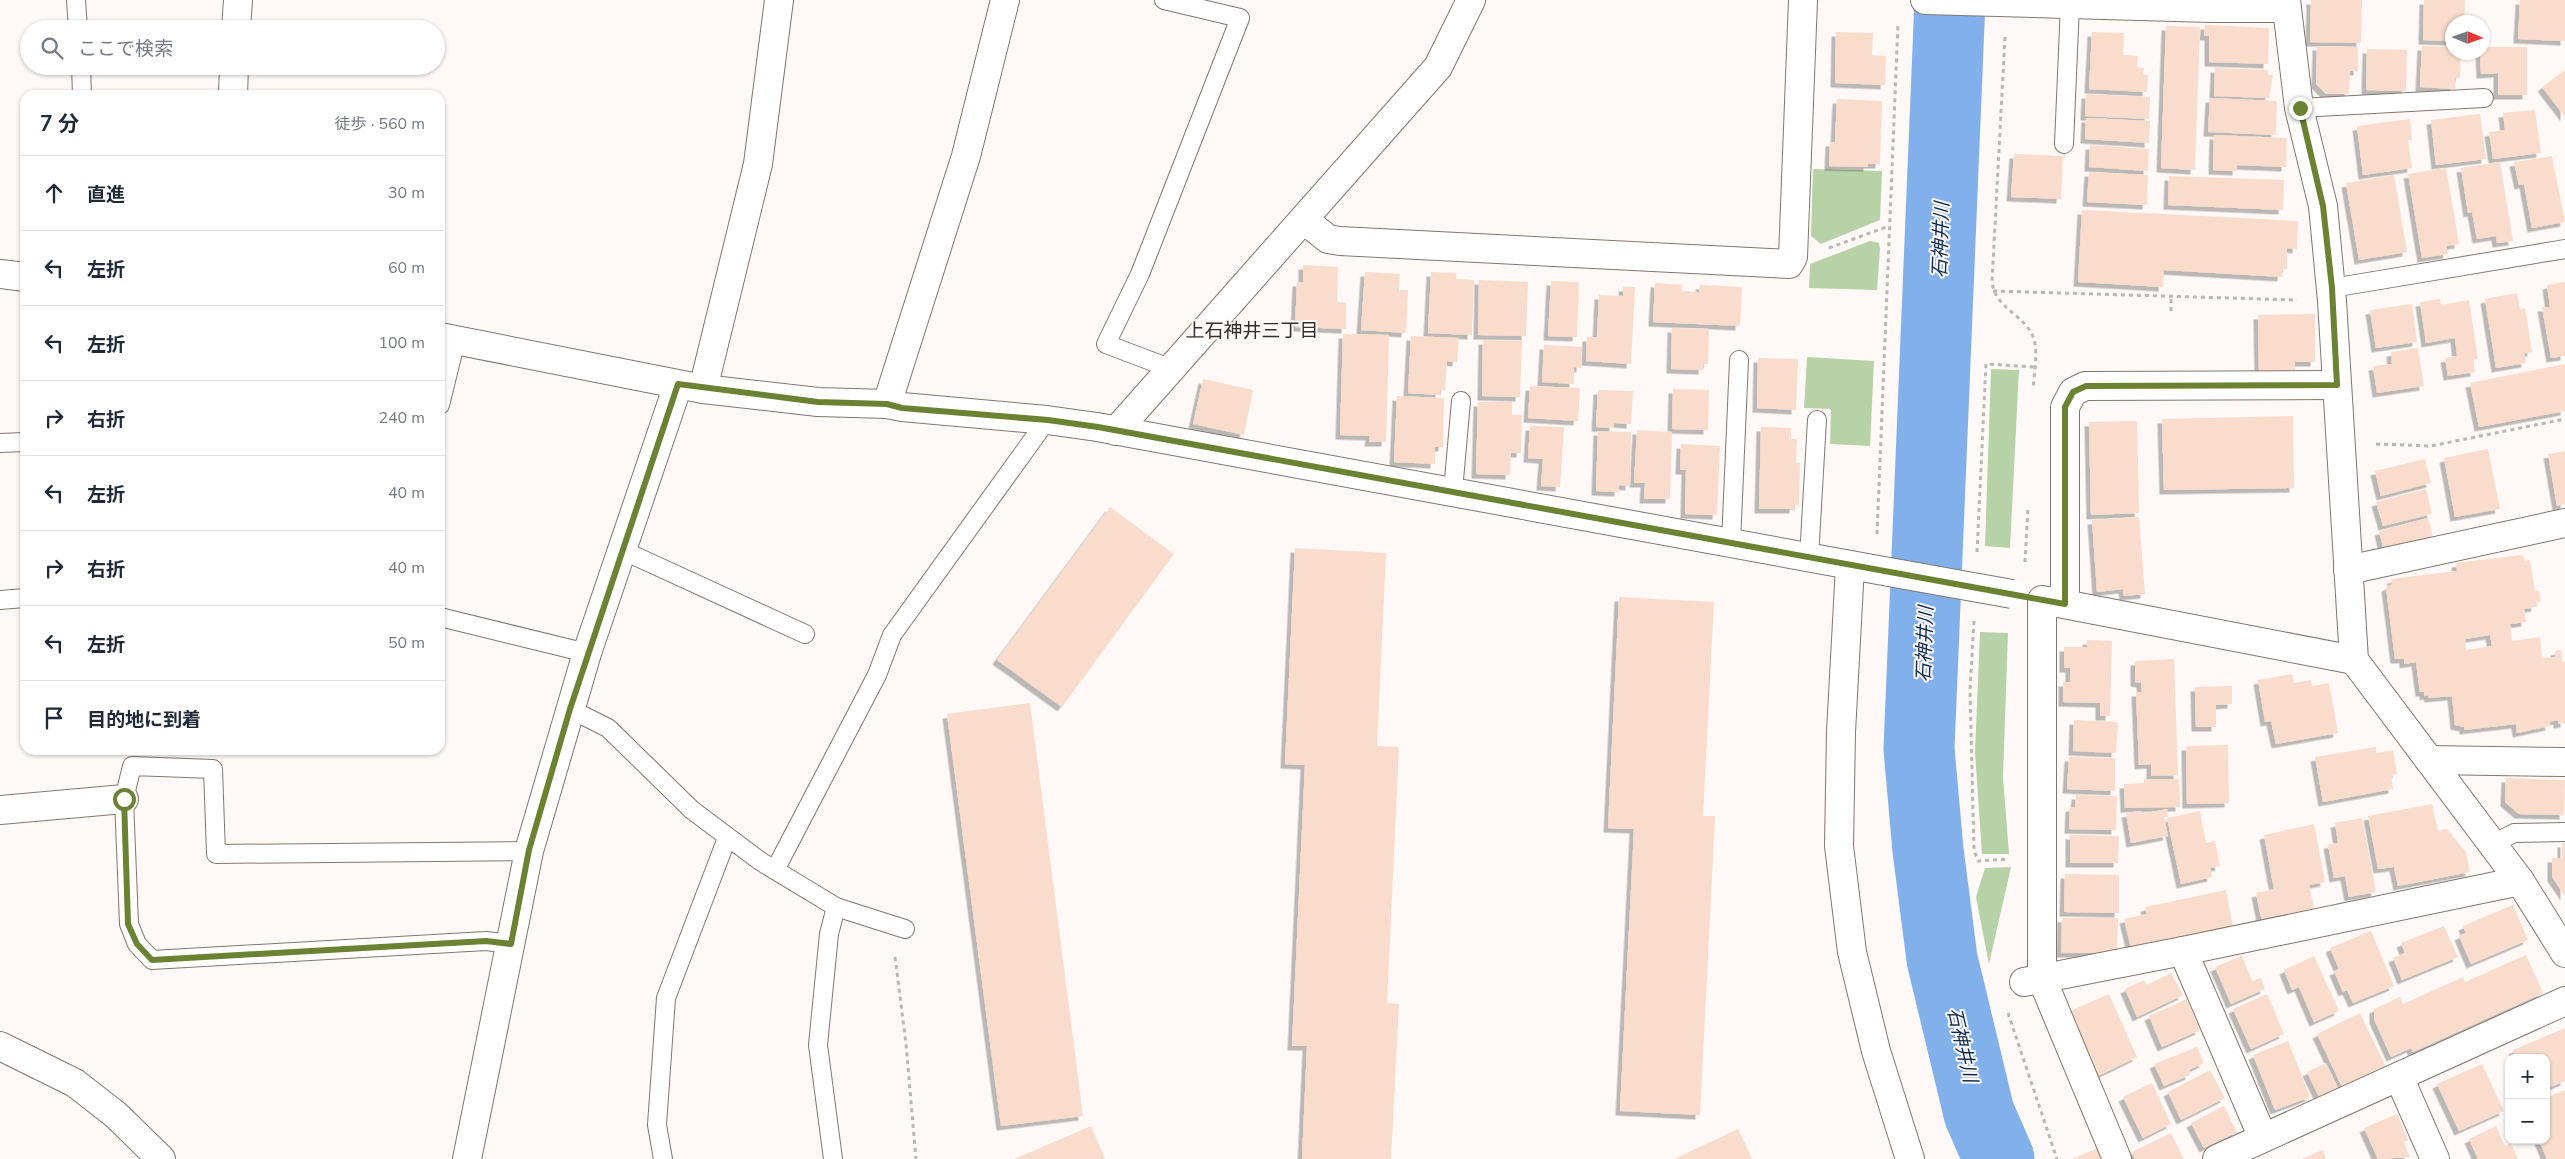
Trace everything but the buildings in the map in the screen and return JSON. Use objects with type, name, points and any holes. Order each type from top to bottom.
[{"type":"street","points":[[237,20],[238,0]]},
{"type":"street","points":[[467,1159],[529,850],[570,709],[587,652],[622,550],[691,387],[758,164],[779,0]]},
{"type":"street","points":[[887,404],[966,156],[1005,0]]},
{"type":"street","points":[[1116,430],[1304,220],[1438,66],[1471,0]]},
{"type":"street","points":[[1304,220],[1328,239],[1340,241],[1789,264],[1793,257],[1803,0]]},
{"type":"street","points":[[1925,0],[2070,4],[2286,4],[2300,108],[2323,206],[2332,294],[2354,660],[2520,881],[2565,953]]},
{"type":"street","points":[[233,90],[234,75]]},
{"type":"street","points":[[0,274],[20,276]]},
{"type":"street","points":[[448,339],[691,387],[818,402],[887,404],[902,408],[1048,420],[1116,430],[2035,599],[2354,660]]},
{"type":"street","points":[[2117,1159],[2032,981],[2035,599],[2065,407],[2073,392],[2086,386],[2337,385]]},
{"type":"street","points":[[2348,570],[2565,523]]},
{"type":"street","points":[[1850,566],[1841,732],[1839,846],[1852,952],[1876,1051],[1910,1159]]},
{"type":"street","points":[[2430,760],[2565,762]]},
{"type":"street","points":[[0,810],[124,799]]},
{"type":"street","points":[[2032,981],[2520,881]]},
{"type":"street","points":[[2183,951],[2263,1138]]},
{"type":"street","points":[[2217,1159],[2565,1001]]},
{"type":"street","points":[[0,1046],[75,1083],[116,1115],[161,1159]]},
{"type":"street","points":[[2399,1076],[2436,1159]]},
{"type":"lane","points":[[76,0],[77,20]]},
{"type":"lane","points":[[1164,0],[1240,18],[1140,274],[1106,344],[1172,369]]},
{"type":"lane","points":[[2064,144],[2070,4]]},
{"type":"lane","points":[[81,75],[82,90]]},
{"type":"lane","points":[[2300,108],[2484,98]]},
{"type":"lane","points":[[2332,294],[2565,249]]},
{"type":"lane","points":[[445,364],[448,339]]},
{"type":"lane","points":[[1732,543],[1738,360]]},
{"type":"lane","points":[[1453,491],[1461,401]]},
{"type":"lane","points":[[775,870],[877,675],[892,635],[1048,420]]},
{"type":"lane","points":[[1809,558],[1817,420]]},
{"type":"lane","points":[[0,443],[20,442]]},
{"type":"lane","points":[[622,550],[804,634]]},
{"type":"lane","points":[[0,600],[20,598]]},
{"type":"lane","points":[[445,619],[587,652]]},
{"type":"lane","points":[[570,709],[608,728],[692,810],[727,838],[775,870],[836,906],[897,927]]},
{"type":"lane","points":[[511,944],[486,941],[152,960],[137,944],[128,924],[124,799],[132,766],[213,769],[216,854],[529,850]]},
{"type":"lane","points":[[2493,844],[2514,833],[2565,832]]},
{"type":"lane","points":[[663,1159],[657,1125],[666,998],[727,838]]},
{"type":"lane","points":[[833,1159],[818,1045],[829,934],[836,906]]},
{"type":"path","points":[[2000,3],[1993,291],[1997,299],[2029,330],[2035,348],[2033,396]]},
{"type":"path","points":[[1793,257],[1811,255],[1889,226]]},
{"type":"path","points":[[1993,291],[2171,296],[2332,294]]},
{"type":"path","points":[[2171,296],[2171,311]]},
{"type":"path","points":[[1991,364],[2034,367]]},
{"type":"path","points":[[2340,448],[2383,444],[2430,446],[2565,419]]},
{"type":"path","points":[[2028,503],[2035,599]]},
{"type":"path","points":[[1984,861],[2010,859]]},
{"type":"path","points":[[897,927],[916,1159]]},
{"type":"green space","points":[[1813,169],[1882,171],[1880,220],[1821,244],[1811,236]]},
{"type":"green space","points":[[1870,241],[1879,243],[1880,249],[1877,290],[1809,288],[1810,264]]},
{"type":"green space","points":[[1807,357],[1874,361],[1870,446],[1830,444],[1831,409],[1804,408]]},
{"type":"green space","points":[[1991,369],[2019,370],[2010,548],[1985,546]]},
{"type":"green space","points":[[1980,632],[2008,633],[2003,777],[2009,854],[1982,854],[1975,752]]},
{"type":"green space","points":[[2011,867],[1989,964],[1976,897],[1985,868]]},
{"type":"waterway","name":"石神井川","points":[[1950,0],[1919,749],[1928,850],[1942,959],[1979,1113],[1999,1159]]},
{"type":"district","name":"上石神井三丁目","points":[[1252,330]]},
{"type":"route","points":[[124,799],[128,924],[137,944],[152,960],[486,941],[511,944],[529,850],[570,709],[587,652],[678,384],[703,389],[818,402],[887,404],[902,408],[1048,420],[1098,427],[2065,604],[2065,407],[2073,392],[2086,386],[2337,385],[2332,288],[2323,206],[2300,108]]}]
